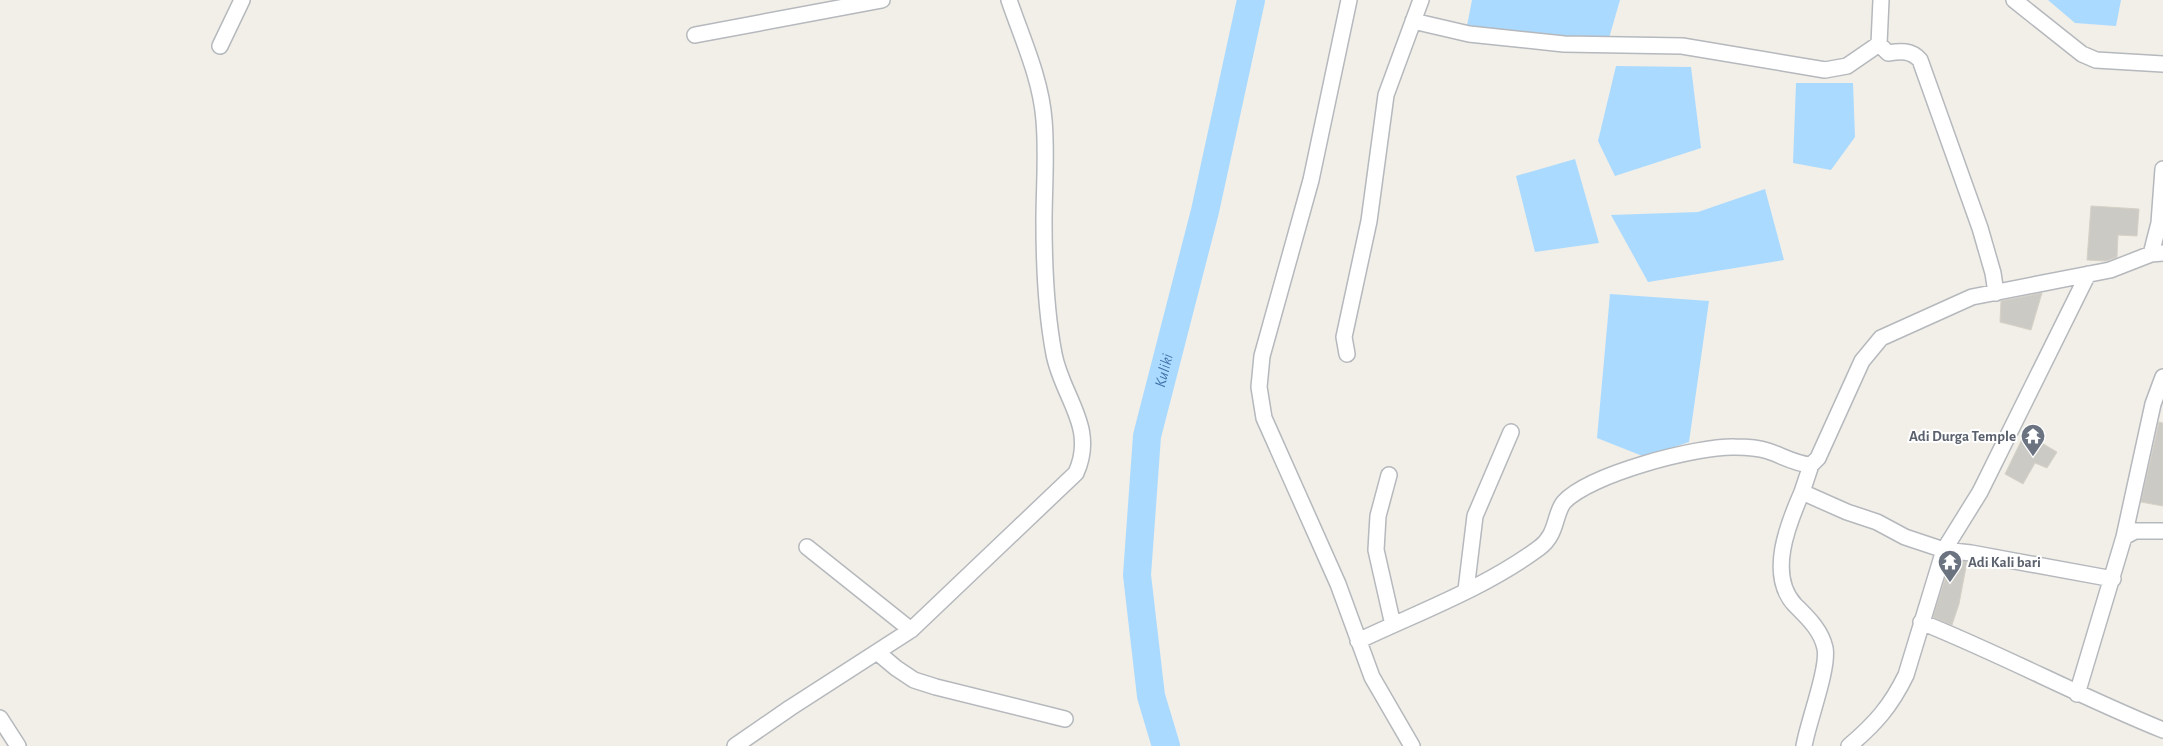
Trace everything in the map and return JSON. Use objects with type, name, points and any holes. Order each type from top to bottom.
[{"type":"street","points":[[220,46],[242,0]]},
{"type":"street","points":[[695,35],[882,0]]},
{"type":"street","points":[[735,746],[911,630],[1076,473],[1083,458],[1083,439],[1076,411],[1055,361],[1050,320],[1044,224],[1043,111],[1040,94],[1009,0]]},
{"type":"street","points":[[1349,0],[1311,180],[1262,356],[1259,387],[1264,418],[1338,584],[1372,678],[1412,746]]},
{"type":"street","points":[[1347,354],[1344,337],[1369,221],[1386,95],[1421,0]]},
{"type":"street","points":[[1414,21],[1469,34],[1564,44],[1682,46],[1825,70],[1847,66],[1878,44],[1882,0]]},
{"type":"street","points":[[2014,0],[2082,54],[2104,60],[2163,64]]},
{"type":"street","points":[[1878,44],[1888,53],[1903,51],[1914,54],[1920,60],[1987,250],[1996,293]]},
{"type":"street","points":[[1804,746],[1821,681],[1826,650],[1821,636],[1788,594],[1784,580],[1782,560],[1784,540],[1789,521],[1811,465],[1818,458],[1862,361],[1881,338],[1972,297],[2112,269],[2157,254],[2163,169]]},
{"type":"street","points":[[1849,746],[1886,711],[1897,694],[1906,675],[1944,550],[1980,492],[2088,274]]},
{"type":"street","points":[[2077,694],[2124,537],[2153,404],[2163,377]]},
{"type":"street","points":[[1466,590],[1475,516],[1511,432]]},
{"type":"street","points":[[1358,641],[1494,577],[1542,546],[1554,531],[1564,503],[1604,477],[1686,453],[1736,446],[1767,450],[1800,464],[1811,465]]},
{"type":"street","points":[[1389,475],[1378,516],[1376,550],[1393,625]]},
{"type":"street","points":[[1802,492],[1847,512],[1877,522],[1905,537],[1944,550],[1971,552],[2112,579]]},
{"type":"street","points":[[2124,537],[2135,531],[2163,531]]},
{"type":"street","points":[[807,547],[911,630]]},
{"type":"street","points":[[1921,622],[1971,642],[2077,694],[2163,730]]},
{"type":"street","points":[[877,652],[902,672],[928,685],[1065,719]]},
{"type":"street","points":[[0,718],[18,746]]},
{"type":"water","points":[[1472,0],[1620,0],[1607,45],[1466,31]]},
{"type":"water","points":[[2048,0],[2121,0],[2116,26],[2075,23]]},
{"type":"water","points":[[1616,66],[1691,67],[1701,148],[1615,176],[1598,141]]},
{"type":"water","points":[[1796,83],[1853,83],[1855,137],[1831,170],[1793,163]]},
{"type":"water","points":[[1575,159],[1599,243],[1535,252],[1516,176]]},
{"type":"water","points":[[1765,189],[1784,260],[1648,282],[1611,215],[1698,212]]},
{"type":"water","points":[[1610,294],[1709,301],[1689,442],[1645,457],[1597,438]]},
{"type":"building","points":[[2091,206],[2139,209],[2137,236],[2118,235],[2117,257],[2106,261],[2087,260]]},
{"type":"building","points":[[2042,293],[2031,330],[2000,322],[2001,301]]},
{"type":"building","points":[[2159,422],[2163,423],[2163,506],[2141,502]]},
{"type":"building","name":"Adi Durga Temple","points":[[2025,433],[2057,452],[2047,468],[2035,463],[2023,484],[2005,474]]},
{"type":"building","name":"Adi Kali bari","points":[[1951,560],[1967,562],[1959,604],[1952,625],[1933,617]]},
{"type":"waterway","name":"Kuliki","points":[[1166,746],[1151,696],[1137,575],[1147,436],[1205,211],[1251,0]]},
{"type":"place","name":"Adi Durga Temple","points":[[2033,457]]},
{"type":"place","name":"Adi Kali bari","points":[[1950,583]]}]
